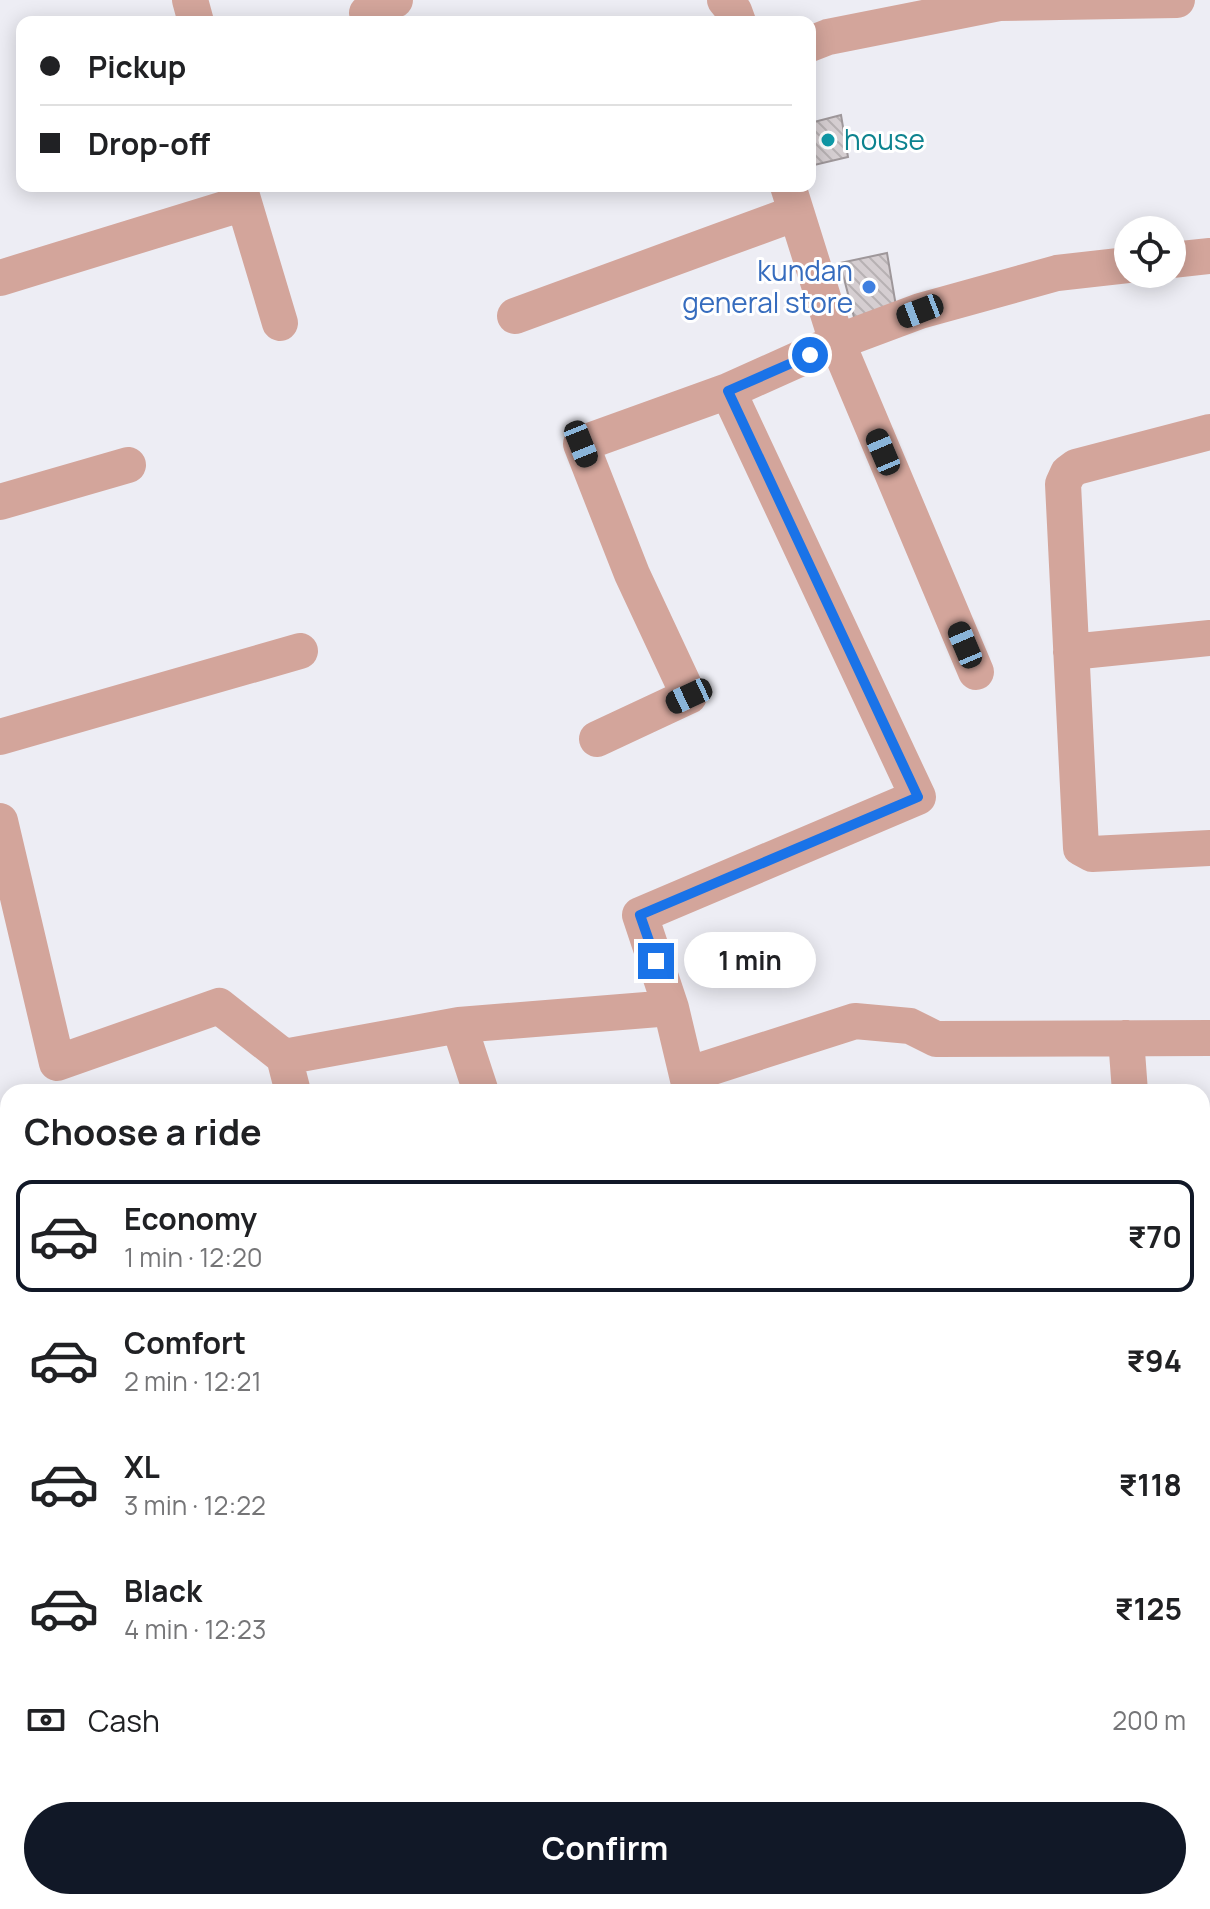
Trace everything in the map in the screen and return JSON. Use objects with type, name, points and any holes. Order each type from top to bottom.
[{"type":"street","points":[[816,42],[939,7],[1177,0]]},
{"type":"street","points":[[0,278],[242,194],[280,323]]},
{"type":"street","points":[[515,316],[792,200],[837,342],[976,672]]},
{"type":"street","points":[[1186,259],[1210,256]]},
{"type":"street","points":[[597,739],[689,696],[632,574],[581,444],[728,391],[837,342],[920,311],[1057,273],[1114,267]]},
{"type":"street","points":[[728,391],[918,797],[640,915],[671,1008],[689,1084],[855,1021],[910,1026],[936,1039],[1210,1038]]},
{"type":"street","points":[[1210,432],[1076,467],[1068,473],[1063,484],[1081,848],[1092,854],[1210,848]]},
{"type":"street","points":[[0,502],[128,465]]},
{"type":"street","points":[[1071,652],[1210,638]]},
{"type":"street","points":[[0,737],[300,651]]},
{"type":"street","points":[[0,821],[57,1063],[219,1006],[284,1057],[291,1084]]},
{"type":"street","points":[[284,1057],[459,1025],[671,1008]]},
{"type":"street","points":[[459,1025],[478,1084]]},
{"type":"street","points":[[1126,1038],[1129,1084]]},
{"type":"building","name":"house","points":[[841,115],[848,157],[816,165],[816,121]]},
{"type":"building","name":"kundan general store","points":[[887,253],[897,312],[855,321],[840,263]]},
{"type":"place","name":"house","points":[[828,140]]},
{"type":"place","name":"kundan general store","points":[[869,287]]},
{"type":"route","points":[[656,961],[640,915],[918,797],[728,391],[810,355]]}]
